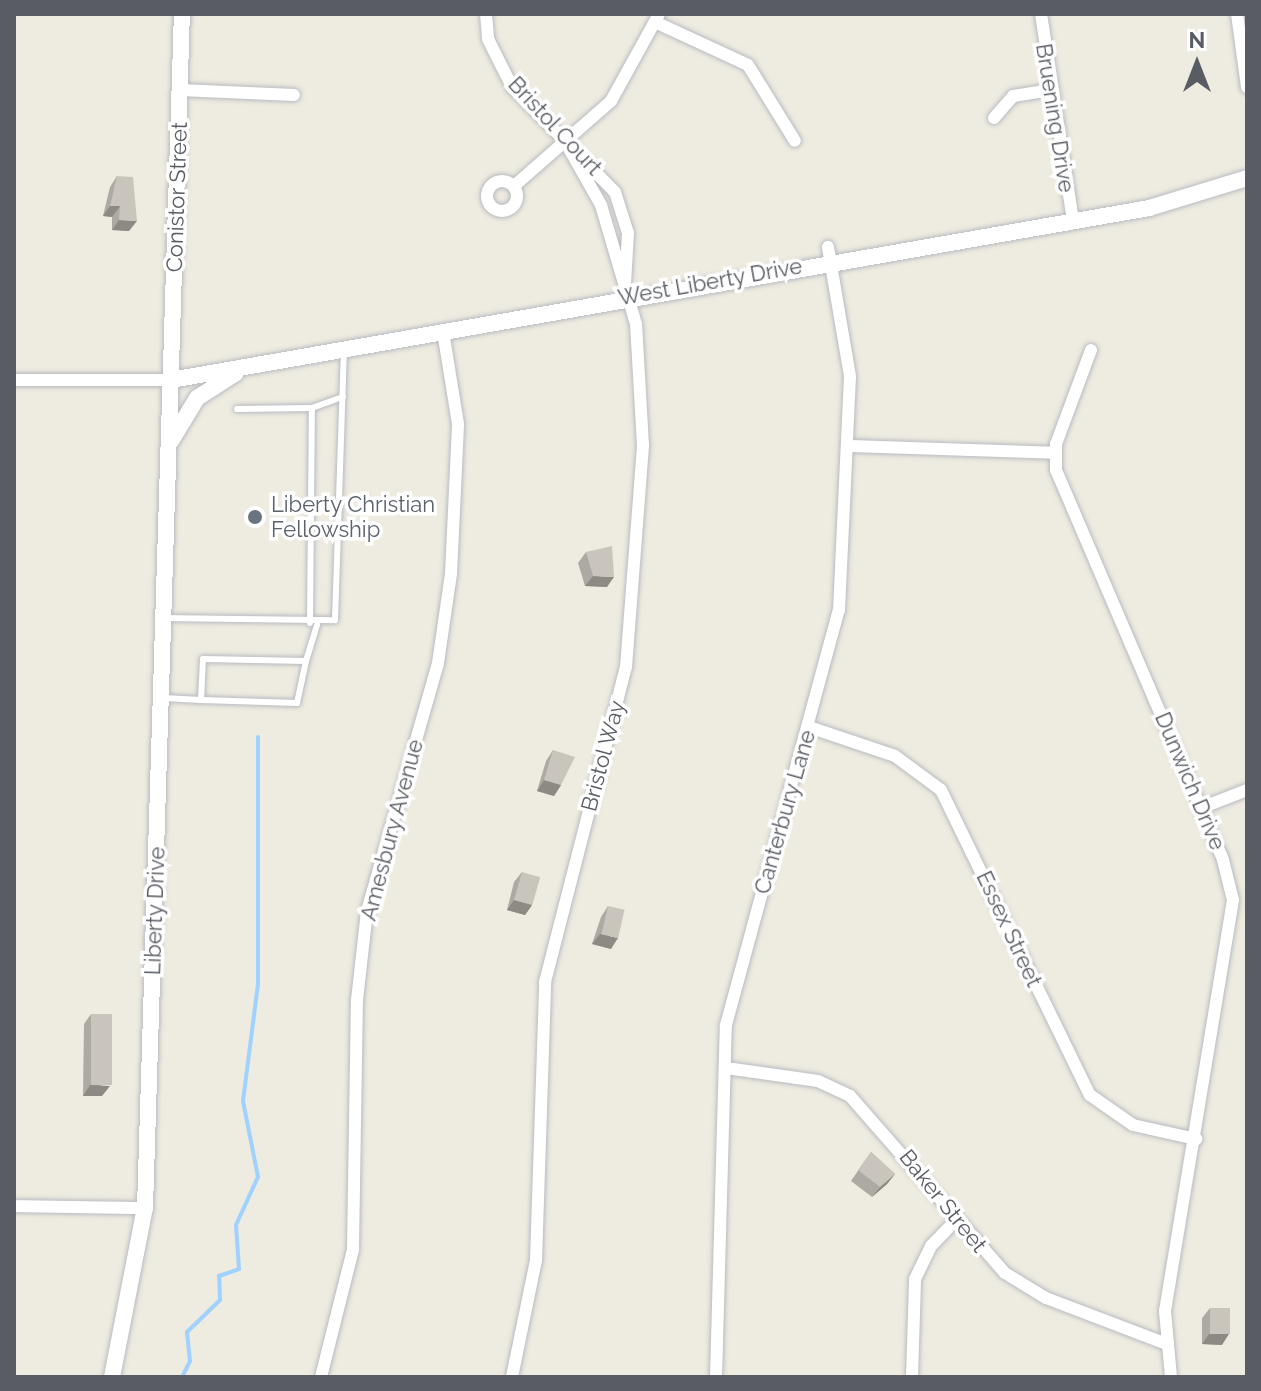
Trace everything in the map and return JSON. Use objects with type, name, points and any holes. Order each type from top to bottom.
[{"type":"main road","name":"Conistor Street","points":[[171,380],[182,14]]},
{"type":"main road","name":"West Liberty Drive","points":[[171,380],[443,331],[627,290],[830,254],[1073,221],[1247,178]]},
{"type":"main road","name":"Liberty Drive","points":[[170,442],[197,398],[252,366]]},
{"type":"main road","name":"Liberty Drive","points":[[112,1377],[145,1208],[171,380]]},
{"type":"street","name":"Bristol Court","points":[[486,14],[488,39],[512,87],[567,145],[599,171],[620,204],[628,233],[627,290]]},
{"type":"street","name":"Bruening Drive","points":[[1041,14],[1049,90],[1073,221]]},
{"type":"street","points":[[1237,14],[1247,87]]},
{"type":"street","points":[[514,186],[567,145],[611,101],[657,18],[748,65],[795,141]]},
{"type":"street","points":[[180,90],[294,95]]},
{"type":"street","points":[[994,118],[1013,96],[1049,90]]},
{"type":"street","name":"Bristol Way","points":[[512,1377],[536,1260],[545,982],[560,902],[615,719],[634,613],[644,389],[627,290],[612,236],[603,212],[567,145]]},
{"type":"street","name":"Canterbury Lane","points":[[716,1377],[730,1003],[839,610],[849,446],[847,332],[830,254]]},
{"type":"street","name":"Amesbury Avenue","points":[[321,1377],[353,1250],[357,1000],[367,911],[438,663],[451,574],[458,424],[443,331]]},
{"type":"street","points":[[849,446],[1055,453],[1091,350]]},
{"type":"street","points":[[14,380],[171,380]]},
{"type":"street","name":"Dunwich Drive","points":[[1055,453],[1058,479],[1223,860],[1233,916],[1164,1343],[1171,1377]]},
{"type":"street","name":"Essex Street","points":[[809,727],[895,756],[941,790],[1090,1095],[1133,1125],[1196,1139]]},
{"type":"street","points":[[1201,808],[1247,790]]},
{"type":"street","name":"Baker Street","points":[[726,1068],[818,1081],[850,1096],[984,1253],[1029,1289],[1164,1343]]},
{"type":"street","points":[[14,1206],[145,1208]]},
{"type":"street","points":[[912,1377],[915,1279],[931,1246],[957,1219]]},
{"type":"lane","points":[[585,180],[599,171]]},
{"type":"lane","points":[[603,212],[620,204]]},
{"type":"lane","points":[[612,236],[628,233]]},
{"type":"lane","points":[[164,618],[314,624],[335,620],[344,349]]},
{"type":"lane","points":[[237,409],[312,408],[343,397]]},
{"type":"lane","points":[[162,698],[297,703],[314,624],[312,408]]},
{"type":"lane","points":[[201,700],[203,659],[306,661]]},
{"type":"building","points":[[117,176],[133,177],[137,221],[119,220],[120,206],[110,206]]},
{"type":"building","points":[[612,546],[614,577],[593,576],[586,552]]},
{"type":"building","points":[[553,750],[575,757],[561,785],[544,780]]},
{"type":"building","points":[[522,872],[540,877],[532,905],[514,900]]},
{"type":"building","points":[[608,906],[625,910],[618,938],[601,934]]},
{"type":"building","points":[[91,1014],[112,1014],[112,1085],[91,1085]]},
{"type":"building","points":[[871,1152],[895,1174],[880,1187],[858,1170]]},
{"type":"building","points":[[1210,1308],[1230,1308],[1230,1334],[1210,1334]]},
{"type":"waterway","points":[[182,1377],[190,1361],[187,1332],[220,1300],[219,1276],[239,1269],[236,1225],[258,1177],[243,1101],[258,984],[258,737]]},
{"type":"place","name":"Liberty Christian Fellowship","points":[[255,517]]}]
